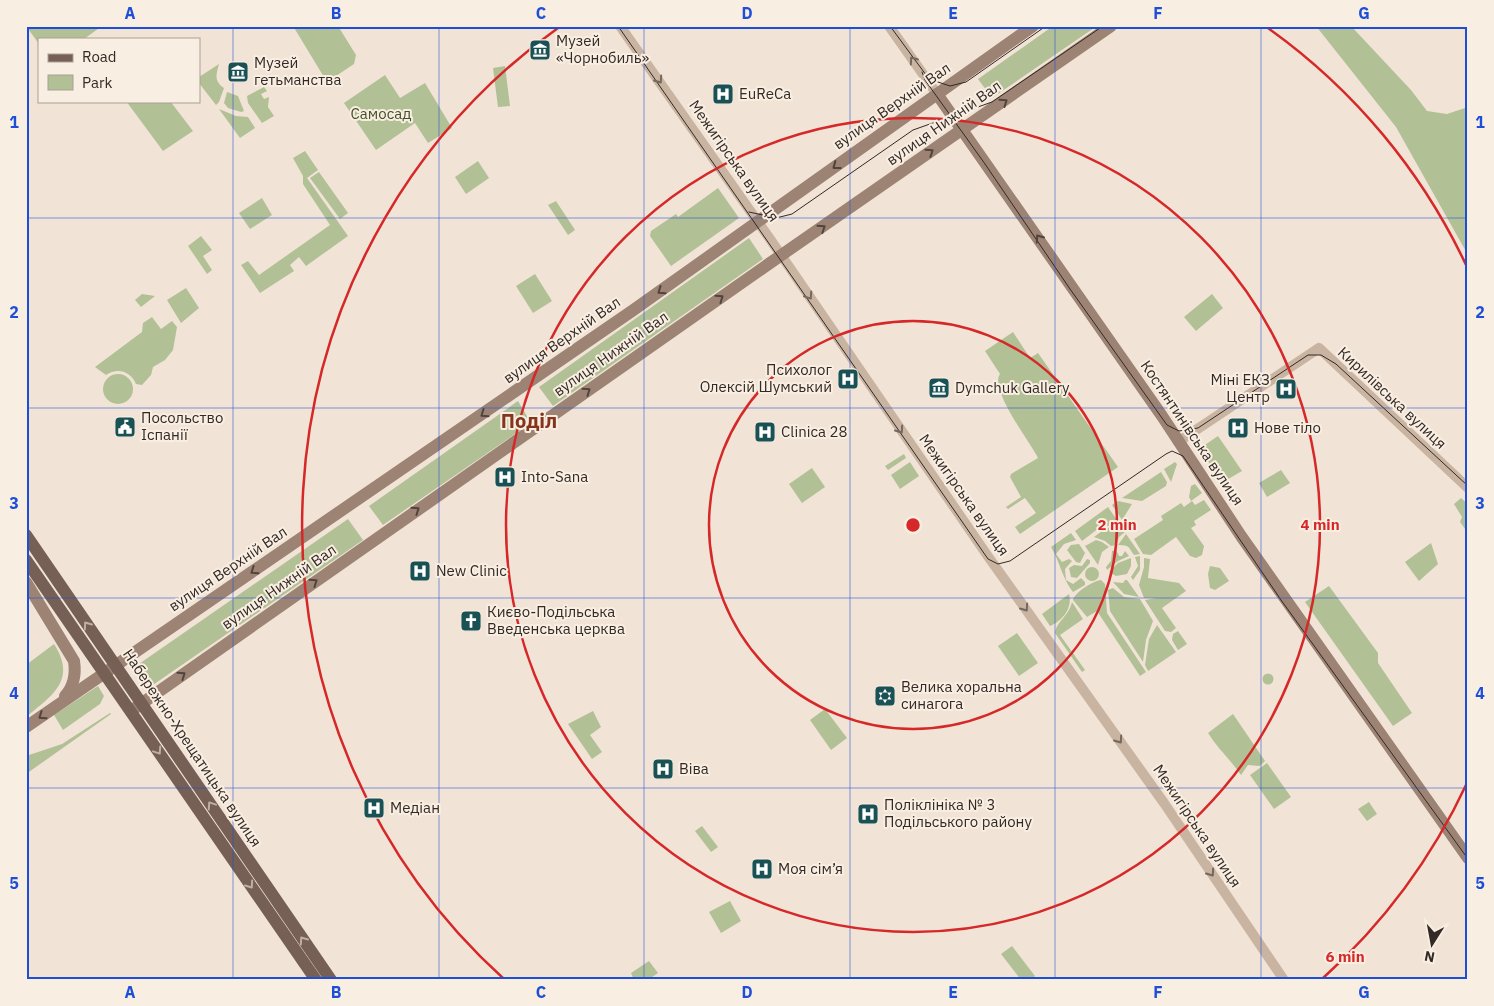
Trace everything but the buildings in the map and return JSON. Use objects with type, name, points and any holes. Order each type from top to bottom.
[{"type":"main road","name":"вулиця Верхній Вал","points":[[26,727],[104,672],[353,505],[758,223],[875,137],[1033,26]]},
{"type":"main road","name":"вулиця Нижній Вал","points":[[131,711],[1112,26]]},
{"type":"main road","name":"Костянтинівська вулиця","points":[[937,94],[964,130],[1178,442],[1468,858]]},
{"type":"main road","name":"Набережно-Хрещатицька вулиця","points":[[26,535],[331,980]]},
{"type":"main road","name":"Набережно-Хрещатицька вулиця","points":[[26,560],[316,980]]},
{"type":"main road","points":[[26,582],[74,661],[76,670],[73,684],[57,706]]},
{"type":"street","name":"Межигірська вулиця","points":[[620,26],[782,255],[887,411],[1164,803],[1284,980]]},
{"type":"street","name":"Костянтинівська вулиця","points":[[889,26],[937,94]]},
{"type":"street","name":"Кирилівська вулиця","points":[[1178,442],[1318,348],[1468,488]]},
{"type":"green space","points":[[26,26],[102,26],[85,38],[38,38],[38,43]]},
{"type":"green space","points":[[293,26],[338,26],[356,55],[354,64],[327,82]]},
{"type":"green space","points":[[1053,26],[1097,26],[992,98],[978,79]]},
{"type":"green space","points":[[1316,26],[1351,26],[1411,90],[1427,111],[1447,114],[1468,107],[1468,255],[1396,127]]},
{"type":"green space","points":[[219,64],[217,78],[224,88],[216,105],[200,84],[200,76]]},
{"type":"green space","points":[[505,66],[510,106],[498,107],[493,68]]},
{"type":"green space","name":"Самосад","points":[[385,75],[400,98],[425,83],[452,128],[428,143],[415,123],[376,150],[344,103]]},
{"type":"green space","points":[[264,87],[267,91],[261,94],[264,99],[269,97],[268,107],[274,116],[262,123],[248,103],[247,96]]},
{"type":"green space","points":[[227,92],[238,96],[244,111],[241,112],[228,108],[224,103]]},
{"type":"green space","points":[[127,102],[171,102],[193,131],[163,151]]},
{"type":"green space","points":[[219,109],[236,116],[248,117],[255,128],[240,138]]},
{"type":"green space","points":[[305,151],[318,170],[307,178],[348,236],[306,266],[299,257],[290,265],[294,271],[260,293],[241,265],[248,261],[259,275],[330,225],[303,184],[303,176],[293,158]]},
{"type":"green space","points":[[478,161],[489,178],[466,194],[455,177]]},
{"type":"green space","points":[[319,172],[348,213],[340,219],[310,178]]},
{"type":"green space","points":[[718,188],[739,218],[671,266],[650,236],[651,231],[676,214],[678,217]]},
{"type":"green space","points":[[262,198],[272,215],[250,229],[239,213]]},
{"type":"green space","points":[[556,201],[575,230],[568,235],[548,205]]},
{"type":"green space","points":[[201,236],[212,250],[203,256],[212,270],[207,274],[188,246]]},
{"type":"green space","points":[[749,238],[763,259],[553,406],[539,387]]},
{"type":"green space","points":[[535,274],[552,301],[533,313],[516,286]]},
{"type":"green space","points":[[186,288],[199,308],[181,323],[167,300]]},
{"type":"green space","points":[[142,294],[155,296],[141,307],[135,300]]},
{"type":"green space","points":[[1212,294],[1223,308],[1196,331],[1184,317]]},
{"type":"green space","points":[[152,317],[161,329],[172,321],[177,327],[173,350],[165,360],[153,367],[151,375],[142,385],[136,384],[127,373],[115,371],[106,375],[95,367],[142,332],[143,323]]},
{"type":"green space","points":[[1013,332],[1030,358],[1038,353],[1118,467],[1020,534],[1015,527],[1036,513],[1025,498],[1008,509],[1006,507],[1021,497],[1010,477],[1011,474],[1038,458],[1005,403],[998,381],[1000,374],[985,351]]},
{"type":"green space","points":[[118,374],[129,378],[133,389],[129,400],[118,404],[107,400],[103,389],[107,378]]},
{"type":"green space","points":[[518,401],[531,423],[383,525],[369,506]]},
{"type":"green space","points":[[1218,436],[1242,471],[1223,482],[1199,449]]},
{"type":"green space","points":[[904,454],[906,458],[888,470],[885,466]]},
{"type":"green space","points":[[910,462],[919,476],[900,489],[891,475]]},
{"type":"green space","points":[[1175,462],[1177,464],[1171,482],[1164,469]]},
{"type":"green space","points":[[812,468],[825,487],[802,503],[789,484]]},
{"type":"green space","points":[[1281,470],[1290,483],[1267,497],[1259,483]]},
{"type":"green space","points":[[1161,472],[1167,482],[1166,486],[1142,501],[1122,498]]},
{"type":"green space","points":[[1195,484],[1202,493],[1191,501],[1189,497],[1191,486]]},
{"type":"green space","points":[[1461,498],[1468,504],[1468,533],[1460,522],[1462,517],[1454,504]]},
{"type":"green space","points":[[1204,500],[1211,510],[1194,521],[1196,525],[1191,528],[1204,546],[1202,555],[1196,558],[1190,556],[1176,537],[1151,555],[1143,554],[1134,539],[1163,520],[1161,516],[1181,503],[1184,507],[1192,501],[1195,505]]},
{"type":"green space","points":[[1118,501],[1132,504],[1122,520],[1112,505]]},
{"type":"green space","points":[[1108,507],[1119,523],[1099,528],[1082,541],[1075,531]]},
{"type":"green space","points":[[348,519],[363,540],[150,687],[136,666]]},
{"type":"green space","points":[[1121,526],[1125,532],[1119,537],[1116,545],[1111,546],[1105,541],[1094,537],[1106,528]]},
{"type":"green space","points":[[1071,533],[1076,540],[1064,544],[1056,554],[1062,562],[1069,559],[1072,561],[1065,569],[1066,580],[1073,584],[1081,578],[1085,582],[1085,585],[1073,592],[1066,581],[1051,547]]},
{"type":"green space","points":[[1126,534],[1140,554],[1134,555],[1128,547],[1118,545]]},
{"type":"green space","points":[[1096,540],[1109,547],[1102,552],[1098,565],[1085,546]]},
{"type":"green space","points":[[1431,543],[1438,564],[1419,581],[1405,562]]},
{"type":"green space","points":[[1079,544],[1085,553],[1080,563],[1076,562],[1067,550],[1071,545]]},
{"type":"green space","points":[[1116,550],[1119,556],[1122,556],[1125,551],[1129,556],[1118,561],[1107,570],[1106,567],[1111,561],[1112,551]]},
{"type":"green space","points":[[1140,556],[1140,570],[1133,580],[1131,577],[1138,566],[1135,557]]},
{"type":"green space","points":[[1131,558],[1131,566],[1127,574],[1116,576],[1109,572],[1118,563]]},
{"type":"green space","points":[[1144,558],[1150,559],[1148,578],[1179,583],[1186,591],[1162,608],[1176,628],[1171,632],[1165,631],[1145,600],[1156,598],[1144,598],[1139,585],[1144,567]]},
{"type":"green space","points":[[1087,559],[1090,560],[1090,563],[1077,578],[1071,577],[1069,568],[1074,565],[1082,566]]},
{"type":"green space","points":[[1210,566],[1220,568],[1229,581],[1215,590],[1210,588],[1208,574]]},
{"type":"green space","points":[[1092,567],[1097,569],[1099,574],[1097,579],[1092,581],[1087,579],[1085,574],[1087,569]]},
{"type":"green space","points":[[1101,580],[1105,584],[1107,613],[1146,672],[1140,676],[1097,611],[1087,617],[1073,600],[1085,587]]},
{"type":"green space","points":[[1127,580],[1139,597],[1124,594],[1113,582],[1123,583]]},
{"type":"green space","points":[[1329,586],[1378,653],[1378,663],[1412,713],[1393,726],[1305,602]]},
{"type":"green space","points":[[1113,588],[1124,597],[1140,599],[1153,621],[1146,640],[1143,662],[1110,611],[1108,590]]},
{"type":"green space","points":[[1069,594],[1070,599],[1066,613],[1059,621],[1050,626],[1042,614]]},
{"type":"green space","points":[[1072,602],[1083,619],[1060,635],[1085,670],[1082,672],[1055,633]]},
{"type":"green space","points":[[1157,625],[1176,652],[1148,671],[1145,665],[1149,639]]},
{"type":"green space","points":[[1178,631],[1187,644],[1178,650],[1172,640],[1173,634]]},
{"type":"green space","points":[[1017,633],[1038,663],[1019,676],[998,646]]},
{"type":"green space","points":[[54,644],[61,657],[63,668],[59,686],[53,694],[26,717],[26,678],[29,676],[26,665]]},
{"type":"green space","points":[[1268,673],[1274,679],[1268,685],[1262,679]]},
{"type":"green space","points":[[98,686],[104,696],[100,704],[63,730],[54,715]]},
{"type":"green space","points":[[825,709],[847,738],[831,750],[810,720]]},
{"type":"green space","points":[[593,711],[601,727],[590,735],[602,752],[592,759],[568,724]]},
{"type":"green space","points":[[110,713],[26,774],[26,756],[62,744]]},
{"type":"green space","points":[[1233,714],[1265,761],[1260,766],[1248,765],[1241,775],[1208,733]]},
{"type":"green space","points":[[1267,763],[1291,797],[1274,809],[1250,775]]},
{"type":"green space","points":[[1369,802],[1377,814],[1367,821],[1358,809]]},
{"type":"green space","points":[[702,826],[718,847],[711,852],[695,831]]},
{"type":"green space","points":[[730,901],[741,921],[721,933],[709,912]]},
{"type":"green space","points":[[1012,946],[1035,976],[1031,980],[1021,980],[1001,954]]},
{"type":"green space","points":[[649,961],[658,973],[648,980],[634,980],[631,973]]},
{"type":"tram line","points":[[618,26],[988,559],[998,564],[1010,561],[1166,454],[1172,451],[1183,456],[1281,600],[1468,859]]},
{"type":"tram line","points":[[890,26],[929,79],[950,86],[966,82],[1046,26]]},
{"type":"tram line","points":[[749,212],[776,218],[792,214],[913,130],[992,102],[1103,26]]},
{"type":"tram line","points":[[922,72],[925,80],[1070,289],[1167,425],[1179,431],[1198,428],[1308,355],[1321,355],[1336,364],[1468,486]]},
{"type":"place","name":"Музей «Чорнобиль»","points":[[540,50]]},
{"type":"place","name":"Музей гетьманства","points":[[238,72]]},
{"type":"place","name":"EuReCa","points":[[723,94]]},
{"type":"place","name":"Психолог Олексій Шумський","points":[[848,379]]},
{"type":"place","name":"Dymchuk Gallery","points":[[939,388]]},
{"type":"place","name":"Міні ЕКЗ Центр","points":[[1286,389]]},
{"type":"place","name":"Посольство Іспанії","points":[[125,427]]},
{"type":"place","name":"Нове тіло","points":[[1238,428]]},
{"type":"place","name":"Clinica 28","points":[[765,432]]},
{"type":"place","name":"Into-Sana","points":[[505,477]]},
{"type":"place","name":"New Clinic","points":[[420,571]]},
{"type":"place","name":"Києво-Подільська Введенська церква","points":[[471,621]]},
{"type":"place","name":"Велика хоральна синагога","points":[[885,696]]},
{"type":"place","name":"Віва","points":[[663,769]]},
{"type":"place","name":"Медіан","points":[[374,808]]},
{"type":"place","name":"Поліклініка № 3 Подільського району","points":[[868,814]]},
{"type":"place","name":"Моя сім’я","points":[[762,869]]},
{"type":"district","name":"Поділ","points":[[529,421]]}]
